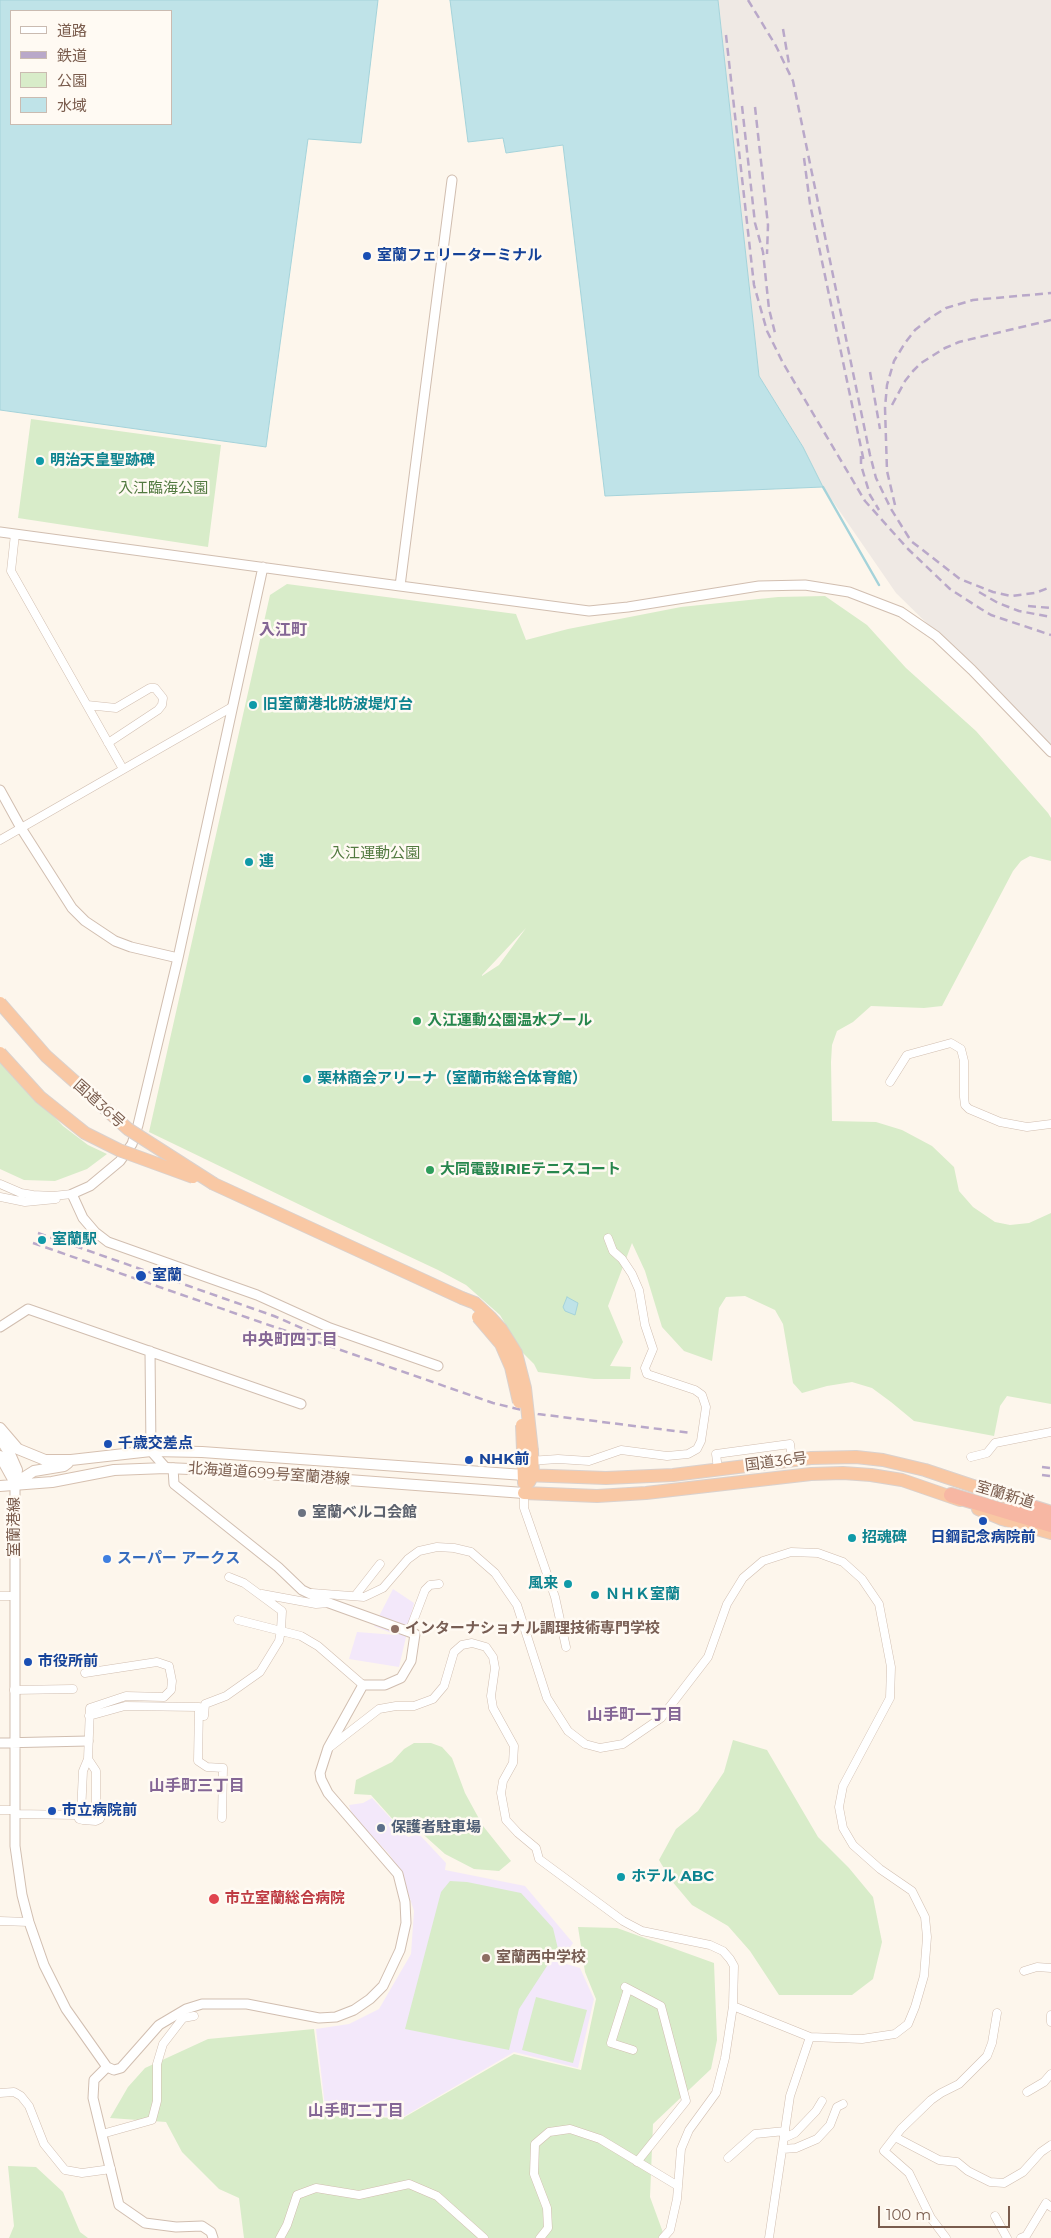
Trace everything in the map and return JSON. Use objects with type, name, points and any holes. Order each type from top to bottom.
[{"type":"highway","name":"国道36号","points":[[0,1003],[46,1056],[128,1129],[214,1184]]},
{"type":"highway","name":"国道36号","points":[[0,1053],[40,1097],[85,1133],[119,1150],[214,1184],[475,1303],[501,1329],[516,1353],[526,1388],[529,1475],[606,1478],[673,1475],[792,1459],[856,1457],[903,1464],[958,1480],[1013,1501],[1051,1507]]},
{"type":"highway","name":"国道36号","points":[[524,1493],[597,1496],[646,1493],[810,1474],[844,1473],[872,1475],[902,1480],[950,1495],[1002,1519],[1051,1534]]},
{"type":"highway","points":[[524,1493],[529,1475]]},
{"type":"highway","name":"室蘭新道","points":[[950,1495],[995,1510],[1051,1525]]},
{"type":"highway","name":"室蘭新道","points":[[1013,1501],[1051,1513]]},
{"type":"main road","name":"北海道道699号室蘭港線","points":[[0,1428],[7,1438],[23,1452],[46,1460],[70,1460],[150,1451],[210,1452],[529,1475]]},
{"type":"main road","points":[[0,1438],[17,1470],[15,1483]]},
{"type":"main road","points":[[0,1456],[15,1483]]},
{"type":"main road","name":"北海道道699号室蘭港線","points":[[15,1483],[34,1472],[64,1466],[70,1460]]},
{"type":"main road","name":"北海道道699号室蘭港線","points":[[15,1483],[52,1482],[114,1470],[169,1468],[524,1493]]},
{"type":"main road","points":[[0,1486],[15,1483]]},
{"type":"street","points":[[400,586],[452,180]]},
{"type":"street","points":[[0,532],[589,611],[628,608],[759,586],[814,586],[849,592],[901,612],[936,636],[972,670],[1051,752]]},
{"type":"street","points":[[15,534],[11,570],[123,769]]},
{"type":"street","points":[[0,1197],[19,1201],[41,1202],[72,1194],[90,1186],[110,1170],[132,1144],[178,958],[263,567]]},
{"type":"street","points":[[87,705],[113,709],[150,688],[155,688],[163,698],[162,705],[158,710],[108,743]]},
{"type":"street","points":[[0,840],[232,708]]},
{"type":"street","points":[[0,790],[72,908],[85,921],[98,932],[115,941],[131,947],[178,958]]},
{"type":"street","points":[[890,1082],[907,1055],[951,1043],[961,1049],[964,1061],[964,1098],[965,1105],[969,1109],[1000,1122],[1027,1126],[1051,1124]]},
{"type":"street","points":[[0,1184],[21,1193],[33,1195],[53,1196],[72,1194]]},
{"type":"street","points":[[72,1194],[83,1218],[95,1232],[108,1242],[257,1295],[330,1328],[438,1366]]},
{"type":"street","points":[[528,1456],[589,1461],[621,1450],[667,1456],[688,1454],[697,1449],[700,1441],[706,1407],[702,1395],[695,1390],[647,1374],[645,1368],[653,1349],[645,1325],[639,1290],[632,1274],[622,1259],[613,1251],[608,1238]]},
{"type":"street","points":[[0,1327],[28,1309],[301,1404]]},
{"type":"street","points":[[150,1351],[150,1451],[169,1468],[174,1484],[278,1567],[302,1590],[329,1603],[415,1634],[411,1661],[401,1678],[385,1685],[363,1685],[318,1646],[301,1636],[238,1620]]},
{"type":"street","points":[[971,1457],[987,1453],[995,1443],[1051,1432]]},
{"type":"street","name":"室蘭港線","points":[[15,1483],[15,1846],[22,1895],[44,1965],[66,2009],[106,2067]]},
{"type":"street","points":[[524,1493],[524,1508],[555,1596],[566,1647]]},
{"type":"street","points":[[308,1592],[364,1597],[383,1588],[408,1559],[420,1551],[437,1547],[471,1552],[495,1573],[517,1605],[547,1698],[568,1731],[585,1744],[600,1748],[623,1744],[661,1718],[708,1657],[727,1604],[743,1578],[763,1561],[791,1552],[818,1553],[843,1562],[862,1579],[879,1604],[891,1667],[890,1698],[843,1786],[840,1807],[843,1828],[853,1845],[880,1870],[912,1891],[925,1917],[927,1937],[924,1976],[915,2007],[908,2024],[895,2034],[862,2040],[810,2037],[732,2006]]},
{"type":"street","points":[[355,1596],[380,1564]]},
{"type":"street","points":[[199,1722],[204,1720],[205,1704],[226,1696],[260,1672],[278,1641],[281,1630],[282,1611],[260,1593],[229,1576]]},
{"type":"street","points":[[409,1632],[425,1590],[430,1585],[436,1587]]},
{"type":"street","points":[[260,1593],[316,1604],[329,1603]]},
{"type":"street","points":[[0,1596],[14,1596]]},
{"type":"street","points":[[328,1748],[379,1709],[396,1706],[414,1706],[433,1699],[444,1686],[454,1652],[462,1645],[472,1643],[486,1647],[493,1657],[494,1668],[490,1696],[493,1708],[514,1746],[513,1763],[503,1782],[501,1794],[506,1820],[536,1848],[539,1859],[623,1921],[642,1931],[710,1945],[723,1951],[734,1966],[732,2006],[725,2058],[716,2093],[689,2130],[681,2149],[678,2186],[670,2230],[663,2238]]},
{"type":"street","points":[[0,1810],[76,1815],[81,1812],[83,1771],[88,1759],[90,1708],[126,1696],[164,1697],[172,1690],[169,1666],[157,1662],[85,1673]]},
{"type":"street","points":[[213,2238],[211,2232],[202,2226],[176,2227],[145,2222],[132,2215],[120,2205],[92,2098],[94,2080],[106,2067],[114,2070],[121,2068],[159,2025],[180,2012],[202,2004],[247,2004],[297,2016],[336,2017],[354,2010],[370,2000],[383,1986],[396,1959],[404,1935],[405,1902],[398,1874],[324,1786],[320,1773],[328,1748],[363,1685]]},
{"type":"street","points":[[14,1690],[73,1689]]},
{"type":"street","points":[[89,1716],[125,1706],[200,1708],[198,1761],[207,1767],[223,1768],[222,1818]]},
{"type":"street","points":[[0,1743],[88,1742]]},
{"type":"street","points":[[76,1815],[79,1819],[83,1820],[96,1821],[100,1819],[96,1805],[96,1771],[88,1759]]},
{"type":"street","points":[[0,1921],[29,1922]]},
{"type":"street","points":[[1024,1971],[1037,1967],[1051,1968]]},
{"type":"street","points":[[633,2050],[612,2043],[626,1988],[661,2006],[686,2101],[637,2162]]},
{"type":"street","points":[[946,2238],[931,2218],[909,2173],[884,2151],[931,2100],[941,2092],[959,2084],[987,2056],[992,2043],[997,2013]]},
{"type":"street","points":[[1051,2015],[1051,2022]]},
{"type":"street","points":[[102,2134],[152,2120],[157,2101],[157,2064],[163,2044],[183,2018],[194,2016]]},
{"type":"street","points":[[769,2238],[790,2096],[810,2037]]},
{"type":"street","points":[[1027,2092],[1044,2082],[1051,2074]]},
{"type":"street","points":[[0,2093],[14,2092],[21,2096],[29,2106],[44,2144],[66,2170],[82,2172],[111,2169]]},
{"type":"street","points":[[728,2158],[755,2134],[795,2133],[816,2111],[822,2101]]},
{"type":"street","points":[[783,2149],[796,2148],[817,2139],[830,2125],[836,2107],[843,2104]]},
{"type":"street","points":[[540,2238],[548,2228],[547,2208],[534,2174],[535,2144],[549,2132],[570,2129],[600,2138],[678,2186]]},
{"type":"street","points":[[895,2137],[939,2160],[957,2162],[968,2171],[990,2182],[1004,2183],[1023,2172],[1041,2152],[1051,2145]]},
{"type":"street","points":[[280,2238],[287,2225],[297,2195],[316,2188],[358,2195],[409,2184],[437,2196],[484,2238]]},
{"type":"street","points":[[1021,2238],[1026,2236],[1046,2203],[1051,2207]]},
{"type":"street","points":[[995,2216],[1007,2238]]},
{"type":"shaded area","points":[[718,0],[1051,0],[1051,745],[896,593],[823,487],[803,447],[759,376]]},
{"type":"shaded area","name":"インターナショナル調理技術専門学校","points":[[393,1589],[414,1603],[399,1667],[349,1659],[357,1632],[396,1635],[374,1626]]},
{"type":"shaded area","name":"室蘭西中学校","points":[[372,1798],[408,1837],[419,1834],[446,1863],[445,1870],[525,1886],[573,1943],[560,1962],[580,1968],[594,1999],[578,2068],[514,2052],[403,2117],[326,2115],[316,2029],[349,2024],[379,2009],[411,1954],[414,1911],[402,1874],[389,1854],[352,1815],[349,1805],[363,1803]]},
{"type":"green space","name":"入江臨海公園","points":[[31,419],[221,445],[208,547],[18,518]]},
{"type":"green space","name":"入江運動公園","points":[[287,584],[516,614],[526,640],[568,629],[681,607],[778,597],[825,596],[867,625],[906,668],[976,731],[1051,818],[1051,861],[1030,856],[1021,861],[1013,871],[942,1006],[924,1008],[871,1006],[853,1022],[837,1031],[832,1045],[831,1062],[832,1121],[876,1122],[902,1130],[932,1146],[954,1167],[959,1191],[973,1207],[995,1222],[1010,1225],[1029,1223],[1051,1213],[1051,1404],[1007,1396],[1000,1406],[994,1436],[914,1421],[872,1388],[852,1382],[802,1393],[793,1383],[783,1324],[775,1310],[745,1296],[726,1297],[719,1308],[712,1361],[684,1351],[662,1327],[645,1271],[632,1243],[608,1306],[623,1342],[610,1366],[631,1367],[630,1379],[594,1379],[538,1372],[534,1364],[522,1352],[500,1315],[466,1285],[149,1132],[270,595]],"holes":[[[526,928],[499,965],[482,976]]]},
{"type":"green space","points":[[0,1060],[63,1126],[88,1145],[107,1154],[87,1169],[55,1181],[24,1180],[0,1169]]},
{"type":"green space","points":[[733,1740],[767,1750],[818,1837],[849,1868],[873,1897],[882,1942],[873,1979],[852,1995],[779,1995],[750,1951],[728,1926],[692,1905],[671,1880],[659,1860],[676,1829],[698,1811],[724,1772]]},
{"type":"green space","points":[[414,1743],[431,1743],[442,1747],[452,1758],[465,1793],[483,1826],[511,1861],[499,1871],[474,1869],[445,1854],[416,1828],[405,1833],[371,1795],[354,1794],[356,1780],[392,1762],[404,1749]]},
{"type":"green space","points":[[450,1881],[467,1882],[521,1893],[553,1928],[558,1949],[519,2009],[509,2050],[405,2029],[441,1892]]},
{"type":"green space","points":[[578,1927],[617,1928],[714,1963],[717,2040],[711,2069],[653,2124],[650,2197],[665,2238],[244,2238],[239,2198],[219,2189],[182,2152],[166,2122],[110,2118],[128,2087],[145,2068],[208,2039],[314,2029],[325,2116],[403,2118],[514,2054],[581,2070],[596,1999],[585,1972]]},
{"type":"green space","points":[[536,1997],[587,2010],[573,2063],[522,2050]]},
{"type":"green space","points":[[8,2166],[36,2167],[63,2192],[80,2232],[88,2238],[9,2238],[14,2226]]},
{"type":"water","points":[[0,0],[378,0],[361,143],[308,139],[266,447],[0,410]]},
{"type":"water","points":[[450,0],[718,0],[759,376],[803,447],[823,487],[605,496],[563,145],[506,153],[503,138],[468,142]]},
{"type":"water","points":[[567,1297],[578,1303],[575,1315],[565,1311],[563,1307]]},
{"type":"waterway","points":[[823,487],[879,585]]},
{"type":"railway","points":[[748,0],[776,46],[793,81],[870,455],[876,478],[891,509],[911,541],[960,579],[993,592],[1011,596],[1035,593],[1051,587]]},
{"type":"railway","points":[[783,29],[789,64]]},
{"type":"railway","points":[[726,35],[754,285],[767,331],[783,363],[865,501],[908,549],[950,589],[981,609],[991,615],[1051,635]]},
{"type":"railway","points":[[742,106],[755,223],[763,252],[769,309],[775,333]]},
{"type":"railway","points":[[755,107],[768,225],[767,254]]},
{"type":"railway","points":[[804,158],[810,204],[864,462]]},
{"type":"railway","points":[[895,505],[887,471],[885,408],[887,385],[894,361],[905,343],[915,330],[946,308],[973,300],[1051,293]]},
{"type":"railway","points":[[892,405],[905,381],[913,371],[921,363],[945,348],[959,342],[1051,320]]},
{"type":"railway","points":[[870,372],[880,429]]},
{"type":"railway","points":[[861,456],[861,465],[870,495],[879,510]]},
{"type":"railway","points":[[979,592],[998,603],[1019,611],[1051,617]]},
{"type":"railway","points":[[1028,606],[1051,608]]},
{"type":"railway","points":[[38,1233],[274,1316],[327,1339]]},
{"type":"railway","points":[[33,1243],[493,1403],[538,1414],[691,1433]]},
{"type":"railway","points":[[1042,1467],[1051,1468]]},
{"type":"railway","points":[[1042,1475],[1051,1476]]},
{"type":"place","name":"室蘭フェリーターミナル","points":[[367,256]]},
{"type":"place","name":"明治天皇聖跡碑","points":[[40,461]]},
{"type":"place","name":"旧室蘭港北防波堤灯台","points":[[253,705]]},
{"type":"place","name":"連","points":[[249,862]]},
{"type":"place","name":"入江運動公園温水プール","points":[[417,1021]]},
{"type":"place","name":"栗林商会アリーナ（室蘭市総合体育館）","points":[[307,1079]]},
{"type":"place","name":"大同電設IRIEテニスコート","points":[[430,1170]]},
{"type":"place","name":"室蘭駅","points":[[42,1240]]},
{"type":"place","name":"室蘭","points":[[141,1276]]},
{"type":"place","name":"千歳交差点","points":[[108,1444]]},
{"type":"place","name":"NHK前","points":[[469,1460]]},
{"type":"place","name":"室蘭ベルコ会館","points":[[302,1513]]},
{"type":"place","name":"日鋼記念病院前","points":[[983,1521]]},
{"type":"place","name":"招魂碑","points":[[852,1538]]},
{"type":"place","name":"スーパー アークス","points":[[107,1559]]},
{"type":"place","name":"風来","points":[[568,1584]]},
{"type":"place","name":"ＮＨＫ室蘭","points":[[595,1595]]},
{"type":"place","name":"インターナショナル調理技術専門学校","points":[[395,1629]]},
{"type":"place","name":"市役所前","points":[[28,1662]]},
{"type":"place","name":"市立病院前","points":[[52,1811]]},
{"type":"place","name":"保護者駐車場","points":[[381,1828]]},
{"type":"place","name":"ホテル ABC","points":[[621,1877]]},
{"type":"place","name":"市立室蘭総合病院","points":[[214,1899]]},
{"type":"place","name":"室蘭西中学校","points":[[486,1958]]},
{"type":"district","name":"入江町","points":[[283,630]]},
{"type":"district","name":"中央町四丁目","points":[[290,1340]]},
{"type":"district","name":"山手町一丁目","points":[[635,1715]]},
{"type":"district","name":"山手町三丁目","points":[[197,1786]]},
{"type":"district","name":"山手町二丁目","points":[[356,2111]]}]
